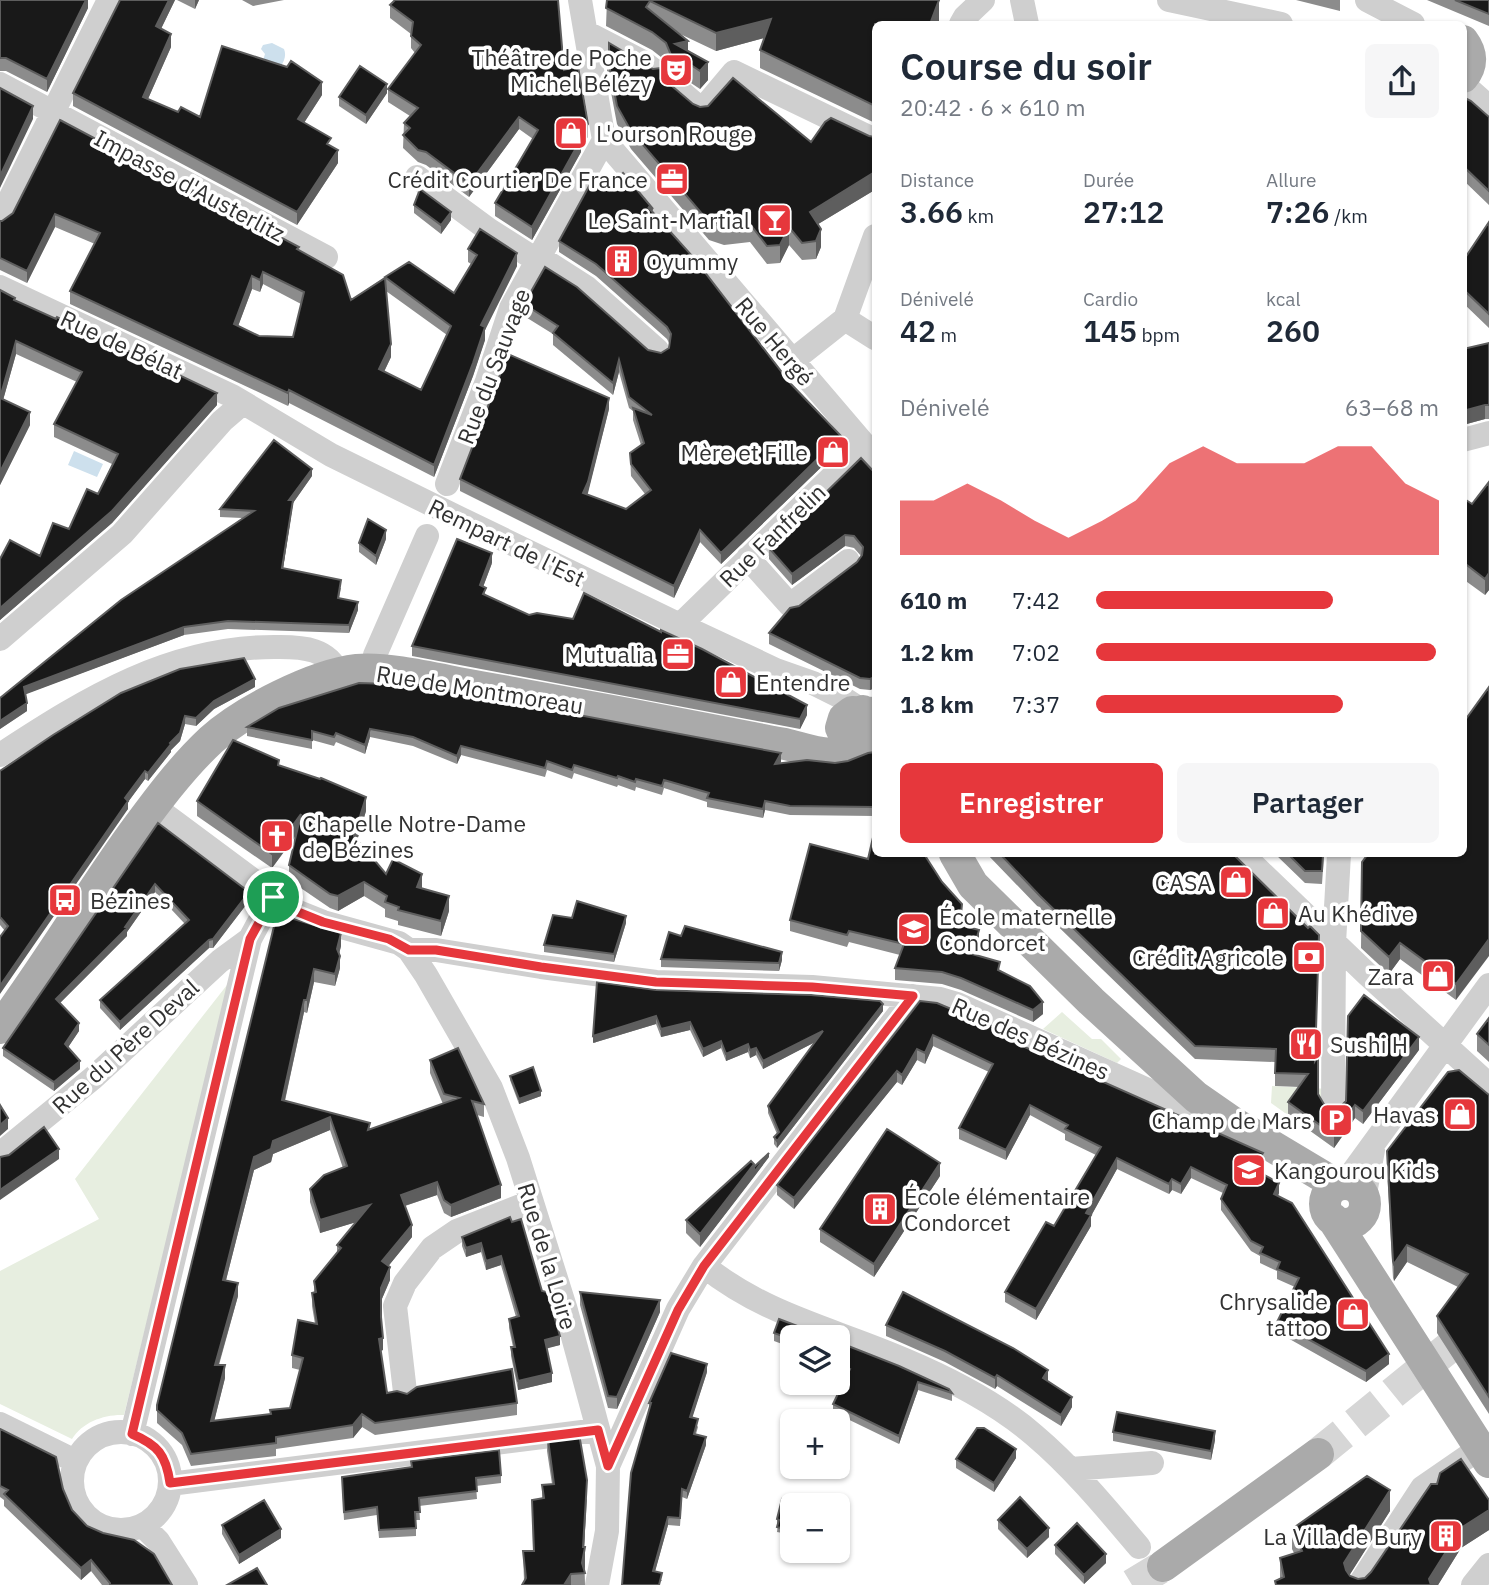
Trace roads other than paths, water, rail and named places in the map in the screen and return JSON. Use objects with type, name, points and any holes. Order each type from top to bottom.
[{"type":"main road","name":"Rue de Montmoreau","points":[[0,1028],[153,806],[212,739],[244,716],[276,698],[338,673],[372,670],[594,707],[785,744],[818,755],[851,751],[860,727]]},
{"type":"main road","points":[[957,857],[973,885],[1196,1097],[1273,1147],[1345,1201],[1374,1286],[1485,1455]]},
{"type":"main road","points":[[1151,1556],[1318,1454]]},
{"type":"street","points":[[0,219],[109,0]]},
{"type":"street","points":[[580,0],[604,140]]},
{"type":"street","points":[[963,21],[983,0]]},
{"type":"street","points":[[1022,0],[1026,21]]},
{"type":"street","points":[[1170,0],[1266,21]]},
{"type":"street","points":[[1367,0],[1406,21]]},
{"type":"street","points":[[587,33],[643,62],[656,72]]},
{"type":"street","points":[[1470,63],[1489,107]]},
{"type":"street","points":[[682,93],[702,110],[734,72],[872,140]]},
{"type":"street","name":"Impasse d'Austerlitz","points":[[0,84],[326,257]]},
{"type":"street","name":"Rue du Sauvage","points":[[447,484],[487,381],[511,308],[604,140]]},
{"type":"street","name":"Rue Hergé","points":[[604,140],[870,451]]},
{"type":"street","points":[[417,177],[479,223],[586,287],[657,350]]},
{"type":"street","points":[[792,361],[845,319],[872,244]]},
{"type":"street","name":"Rue de Bélat","points":[[0,287],[243,403]]},
{"type":"street","points":[[845,319],[872,336]]},
{"type":"street","points":[[0,639],[122,534],[222,422],[243,403]]},
{"type":"street","name":"Rempart de l'Est","points":[[243,403],[331,455],[680,625],[843,698],[860,727]]},
{"type":"street","points":[[1467,439],[1489,433]]},
{"type":"street","name":"Rue Fanfrelin","points":[[680,625],[832,476],[870,451]]},
{"type":"street","points":[[372,670],[375,656],[427,536]]},
{"type":"street","points":[[748,558],[790,605],[848,561]]},
{"type":"street","points":[[0,755],[63,714],[115,686],[191,656],[238,647],[307,648],[327,657],[334,663],[338,673]]},
{"type":"street","name":"Rue des Bézines","points":[[153,806],[293,910],[323,922],[389,939],[409,950],[436,950],[656,982],[812,987],[940,999],[957,1004],[1172,1101],[1232,1122]]},
{"type":"street","points":[[1245,857],[1489,1086]]},
{"type":"street","points":[[1333,1107],[1334,943],[1339,857]]},
{"type":"street","points":[[132,1434],[250,939],[273,897]]},
{"type":"street","name":"Rue du Père Deval","points":[[0,1154],[93,1078],[220,961],[250,939]]},
{"type":"street","name":"Rue de la Loire","points":[[409,950],[491,1088],[565,1307],[608,1466],[607,1531],[597,1585]]},
{"type":"street","points":[[1345,1201],[1376,1139],[1489,985]]},
{"type":"street","points":[[608,1466],[678,1310],[704,1266],[913,996]]},
{"type":"street","points":[[405,1392],[395,1306],[405,1283],[432,1248],[457,1231],[531,1202]]},
{"type":"street","points":[[704,1266],[731,1287],[807,1324],[903,1359],[989,1403],[1032,1433],[1071,1469],[1151,1556]]},
{"type":"street","points":[[0,1424],[75,1461]]},
{"type":"street","points":[[170,1483],[598,1430]]},
{"type":"street","points":[[117,1432],[132,1434],[147,1440],[160,1452],[168,1466],[168,1497],[162,1508],[143,1525],[127,1530],[110,1530],[95,1524],[82,1512],[74,1498],[71,1481],[75,1461],[91,1442],[103,1435],[117,1432]]},
{"type":"street","points":[[1359,1585],[1422,1488],[1485,1455]]},
{"type":"street","points":[[1071,1469],[1152,1463]]},
{"type":"street","points":[[143,1525],[158,1541],[186,1585]]},
{"type":"street","points":[[1473,1585],[1489,1565]]},
{"type":"water","points":[[272,43],[284,49],[285,53],[283,63],[275,75],[260,70],[265,54],[261,49],[263,45]]},
{"type":"water","points":[[74,451],[103,464],[97,477],[68,465]]},
{"type":"tunnel","points":[[1318,1454],[1489,1315]]},
{"type":"tunnel","points":[[1132,1585],[1163,1566]]},
{"type":"place","name":"Théâtre de Poche Michel Bélézy","points":[[676,70]]},
{"type":"place","name":"L'ourson Rouge","points":[[571,133]]},
{"type":"place","name":"Crédit Courtier De France","points":[[672,179]]},
{"type":"place","name":"Le Saint-Martial","points":[[775,220]]},
{"type":"place","name":"Oyummy","points":[[622,261]]},
{"type":"place","name":"Mère et Fille","points":[[833,452]]},
{"type":"place","name":"Mutualia","points":[[678,654]]},
{"type":"place","name":"Entendre","points":[[731,682]]},
{"type":"place","name":"Chapelle Notre-Dame de Bézines","points":[[277,836]]},
{"type":"place","name":"CASA","points":[[1236,882]]},
{"type":"place","name":"Bézines","points":[[65,900]]},
{"type":"place","name":"Au Khédive","points":[[1273,913]]},
{"type":"place","name":"École maternelle Condorcet","points":[[914,929]]},
{"type":"place","name":"Crédit Agricole","points":[[1309,957]]},
{"type":"place","name":"Zara","points":[[1438,976]]},
{"type":"place","name":"Sushi H","points":[[1306,1044]]},
{"type":"place","name":"Havas","points":[[1460,1114]]},
{"type":"place","name":"Champ de Mars","points":[[1336,1120]]},
{"type":"place","name":"Kangourou Kids","points":[[1249,1170]]},
{"type":"place","name":"École élémentaire Condorcet","points":[[880,1209]]},
{"type":"place","name":"Chrysalide tattoo","points":[[1353,1314]]},
{"type":"place","name":"La Villa de Bury","points":[[1446,1536]]}]
